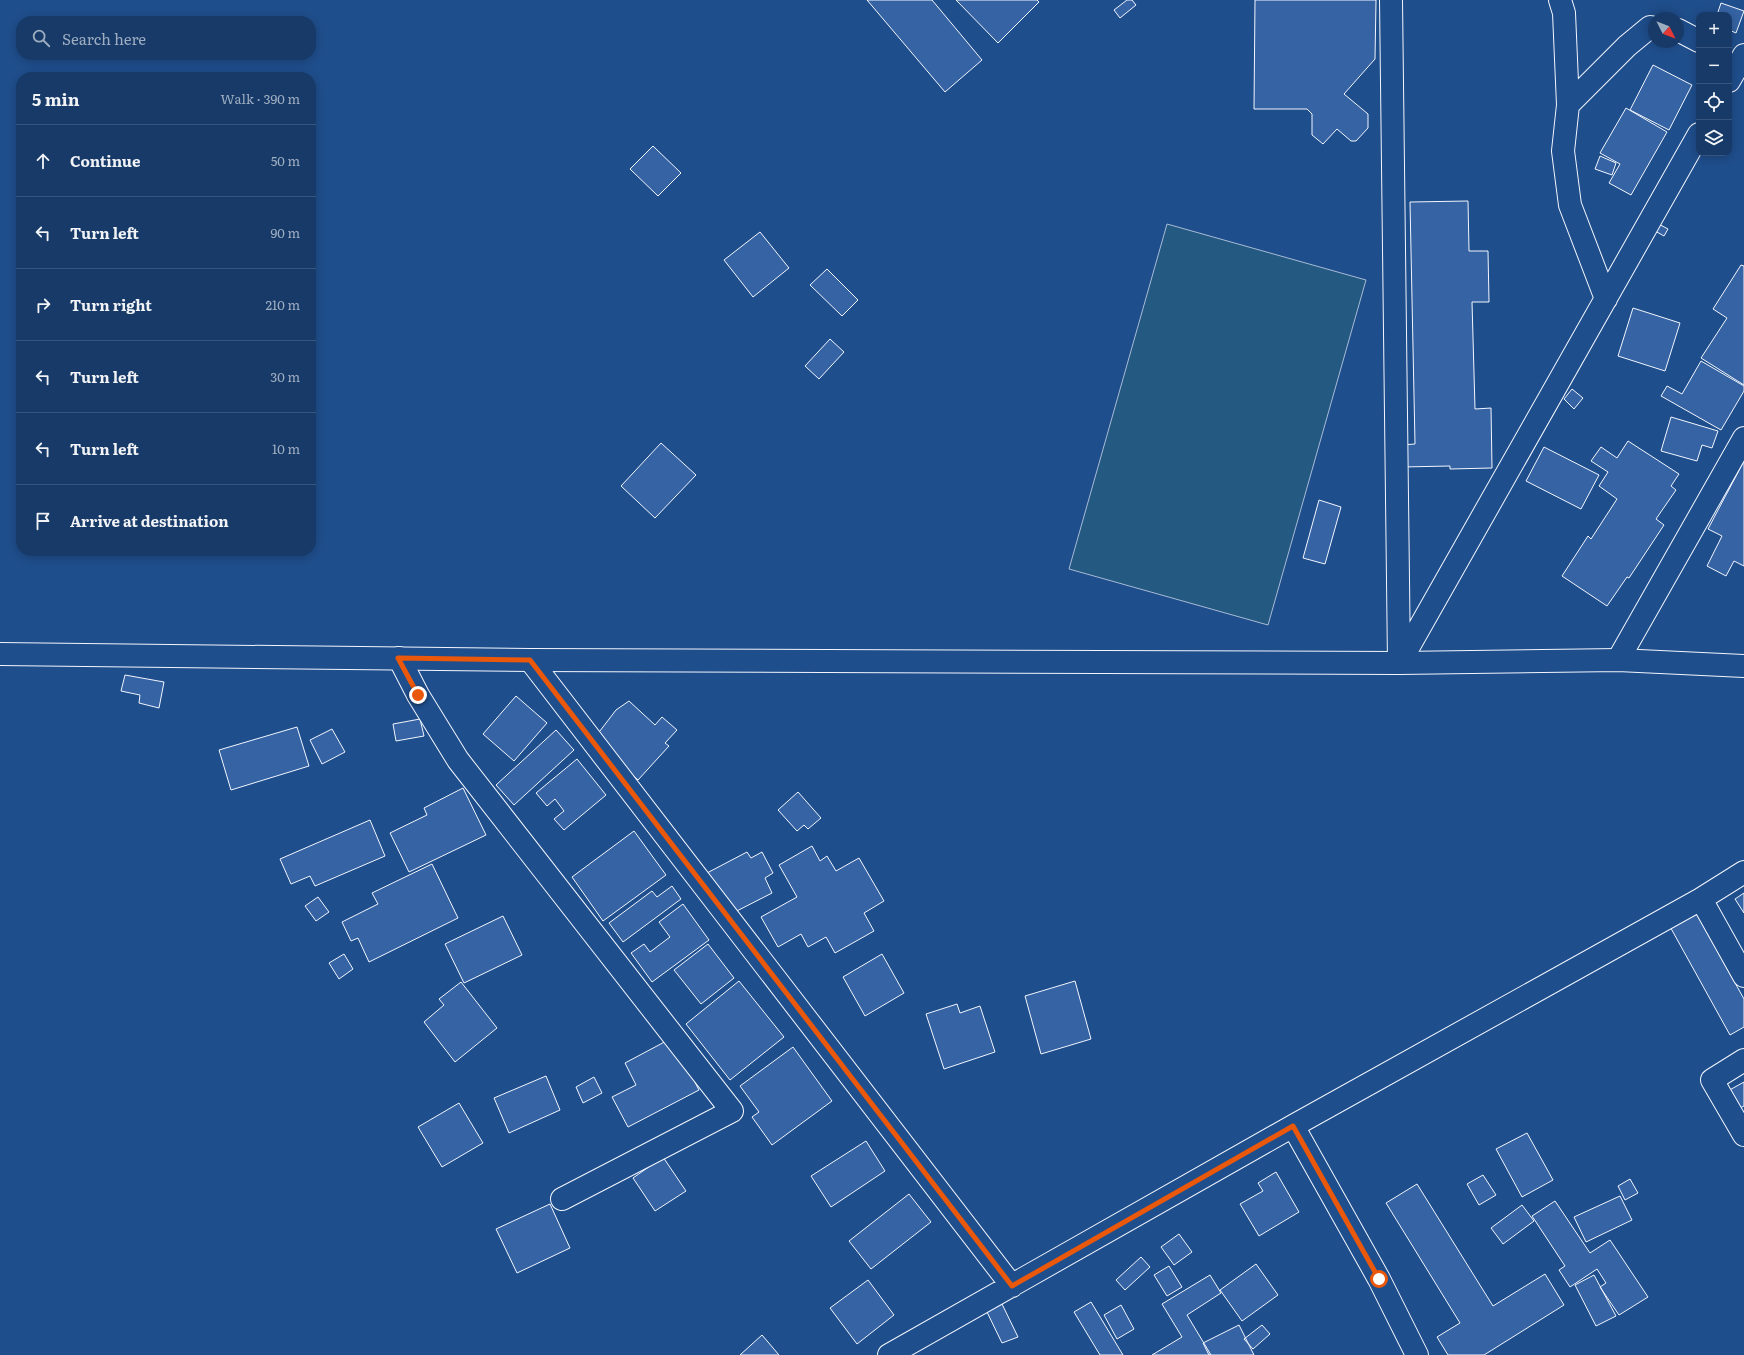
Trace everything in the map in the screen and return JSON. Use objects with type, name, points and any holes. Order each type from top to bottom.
[{"type":"street","points":[[1391,0],[1399,663]]},
{"type":"street","points":[[1560,0],[1564,13],[1568,104],[1563,151],[1570,205],[1606,299]]},
{"type":"street","points":[[1568,104],[1627,46],[1648,29]]},
{"type":"street","points":[[1684,33],[1696,39]]},
{"type":"street","points":[[1732,75],[1739,60]]},
{"type":"street","points":[[1399,663],[1696,139]]},
{"type":"street","points":[[1618,660],[1744,438]]},
{"type":"street","points":[[0,654],[530,660],[1399,663],[1618,660],[1744,666]]},
{"type":"street","points":[[398,658],[418,695],[458,760],[732,1111],[562,1200]]},
{"type":"street","points":[[530,660],[1012,1286]]},
{"type":"street","points":[[889,1355],[1293,1126],[1701,899],[1744,872]]},
{"type":"street","points":[[1701,899],[1744,976]]},
{"type":"street","points":[[1744,1060],[1712,1080],[1744,1135]]},
{"type":"street","points":[[1293,1126],[1379,1279],[1417,1355]]},
{"type":"shaded area","points":[[1167,224],[1366,280],[1268,625],[1069,569]]},
{"type":"building","points":[[867,0],[932,0],[982,60],[945,92]]},
{"type":"building","points":[[956,0],[1037,0],[1039,2],[998,43]]},
{"type":"building","points":[[1127,0],[1132,0],[1136,5],[1120,18],[1114,10]]},
{"type":"building","points":[[1255,0],[1376,0],[1375,59],[1344,94],[1368,114],[1368,128],[1356,141],[1351,141],[1337,129],[1323,144],[1312,135],[1312,114],[1307,109],[1254,109]]},
{"type":"building","points":[[1721,3],[1744,11],[1736,33],[1732,31],[1732,12],[1718,12]]},
{"type":"building","points":[[1653,65],[1692,85],[1669,130],[1630,110]]},
{"type":"building","points":[[1626,108],[1667,132],[1631,195],[1609,183],[1620,164],[1600,153]]},
{"type":"building","points":[[653,146],[681,173],[658,196],[630,169]]},
{"type":"building","points":[[1600,156],[1616,163],[1612,175],[1595,169]]},
{"type":"building","points":[[1468,201],[1469,251],[1488,251],[1489,302],[1472,302],[1475,409],[1491,408],[1492,468],[1450,469],[1450,466],[1402,467],[1401,445],[1415,444],[1410,202]]},
{"type":"building","points":[[1651,220],[1668,229],[1664,236],[1648,227]]},
{"type":"building","points":[[760,232],[789,268],[753,297],[724,260]]},
{"type":"building","points":[[1741,265],[1744,266],[1744,385],[1701,358],[1727,318],[1713,309]]},
{"type":"building","points":[[827,269],[858,300],[842,316],[810,285]]},
{"type":"building","points":[[1633,308],[1680,323],[1665,371],[1618,356]]},
{"type":"building","points":[[830,339],[844,352],[819,379],[805,366]]},
{"type":"building","points":[[1701,361],[1744,386],[1744,391],[1721,430],[1661,396],[1667,386],[1682,394]]},
{"type":"building","points":[[1572,389],[1583,398],[1574,409],[1564,399]]},
{"type":"building","points":[[1671,417],[1718,431],[1712,448],[1702,445],[1697,461],[1661,451]]},
{"type":"building","points":[[1628,441],[1679,474],[1671,486],[1676,490],[1656,519],[1664,525],[1629,578],[1627,577],[1607,606],[1562,576],[1588,536],[1591,539],[1617,499],[1599,486],[1608,472],[1591,461],[1601,447],[1617,458]]},
{"type":"building","points":[[661,443],[696,475],[655,518],[621,486]]},
{"type":"building","points":[[1544,447],[1599,475],[1581,509],[1526,481]]},
{"type":"building","points":[[1744,461],[1744,566],[1734,561],[1726,576],[1707,566],[1722,536],[1708,529]]},
{"type":"building","points":[[1319,500],[1341,507],[1325,564],[1303,558]]},
{"type":"building","points":[[125,675],[164,682],[159,708],[139,703],[140,695],[121,691]]},
{"type":"building","points":[[516,696],[547,723],[514,761],[483,734]]},
{"type":"building","points":[[629,701],[655,725],[662,717],[677,730],[665,743],[669,746],[638,780],[593,740],[616,710]]},
{"type":"building","points":[[420,719],[424,736],[396,741],[393,724]]},
{"type":"building","points":[[297,727],[309,766],[231,790],[219,750]]},
{"type":"building","points":[[332,729],[345,752],[322,764],[310,740]]},
{"type":"building","points":[[556,730],[574,750],[514,805],[496,785]]},
{"type":"building","points":[[577,759],[606,795],[564,830],[554,819],[564,811],[555,799],[547,806],[536,793]]},
{"type":"building","points":[[463,788],[486,835],[409,872],[390,833],[427,815],[424,808]]},
{"type":"building","points":[[798,792],[821,818],[808,829],[804,825],[797,831],[778,810]]},
{"type":"building","points":[[370,820],[385,856],[315,886],[310,876],[291,884],[280,859]]},
{"type":"building","points":[[634,831],[666,875],[603,921],[572,877]]},
{"type":"building","points":[[812,846],[820,861],[827,856],[836,871],[859,858],[884,901],[864,913],[874,931],[835,953],[826,937],[808,947],[801,934],[778,947],[761,917],[797,897],[779,865]]},
{"type":"building","points":[[747,852],[751,858],[762,852],[773,873],[765,878],[772,893],[729,915],[707,873]]},
{"type":"building","points":[[432,864],[458,918],[369,962],[358,938],[351,941],[342,922],[378,904],[372,893]]},
{"type":"building","points":[[672,886],[681,899],[623,942],[609,923],[652,891],[657,897]]},
{"type":"building","points":[[1744,893],[1744,913],[1735,899]]},
{"type":"building","points":[[318,897],[329,912],[316,921],[305,906]]},
{"type":"building","points":[[683,904],[709,940],[652,982],[631,953],[644,944],[650,952],[670,937],[659,922]]},
{"type":"building","points":[[1694,909],[1744,999],[1744,1027],[1730,1035],[1668,923]]},
{"type":"building","points":[[503,916],[522,955],[464,983],[445,944]]},
{"type":"building","points":[[708,944],[734,978],[701,1004],[674,970]]},
{"type":"building","points":[[344,954],[353,969],[339,979],[329,963]]},
{"type":"building","points":[[882,954],[904,993],[865,1016],[843,977]]},
{"type":"building","points":[[739,981],[784,1037],[730,1080],[686,1024]]},
{"type":"building","points":[[1075,981],[1091,1039],[1041,1054],[1025,996]]},
{"type":"building","points":[[461,982],[497,1028],[455,1062],[424,1022],[444,1005],[439,999]]},
{"type":"building","points":[[957,1004],[960,1013],[980,1006],[995,1052],[944,1069],[926,1014]]},
{"type":"building","points":[[672,1038],[699,1090],[628,1127],[612,1097],[636,1085],[625,1063]]},
{"type":"building","points":[[793,1047],[832,1101],[772,1145],[752,1117],[759,1112],[740,1086]]},
{"type":"building","points":[[546,1076],[560,1110],[509,1133],[494,1098]]},
{"type":"building","points":[[594,1077],[602,1093],[583,1103],[576,1087]]},
{"type":"building","points":[[1744,1082],[1744,1106],[1736,1110],[1726,1092]]},
{"type":"building","points":[[459,1103],[483,1143],[442,1167],[418,1127]]},
{"type":"building","points":[[1527,1133],[1553,1180],[1522,1197],[1496,1149]]},
{"type":"building","points":[[866,1141],[885,1171],[831,1207],[811,1176]]},
{"type":"building","points":[[663,1157],[686,1191],[655,1211],[633,1178]]},
{"type":"building","points":[[1276,1172],[1299,1212],[1259,1236],[1240,1204],[1263,1191],[1258,1183]]},
{"type":"building","points":[[1483,1175],[1496,1195],[1479,1205],[1467,1184]]},
{"type":"building","points":[[1630,1179],[1638,1193],[1625,1200],[1618,1186]]},
{"type":"building","points":[[1417,1184],[1493,1306],[1545,1274],[1564,1305],[1484,1355],[1448,1355],[1437,1337],[1460,1323],[1386,1203]]},
{"type":"building","points":[[909,1194],[931,1222],[871,1269],[849,1241]]},
{"type":"building","points":[[1620,1196],[1632,1220],[1586,1242],[1574,1217]]},
{"type":"building","points":[[1555,1201],[1590,1253],[1610,1240],[1648,1297],[1619,1315],[1600,1287],[1606,1283],[1597,1269],[1570,1287],[1559,1270],[1565,1266],[1532,1216]]},
{"type":"building","points":[[550,1204],[570,1248],[517,1273],[496,1229]]},
{"type":"building","points":[[1522,1205],[1534,1221],[1503,1244],[1491,1228]]},
{"type":"building","points":[[1179,1234],[1192,1252],[1174,1265],[1161,1247]]},
{"type":"building","points":[[1141,1257],[1150,1267],[1125,1290],[1116,1280]]},
{"type":"building","points":[[1256,1264],[1278,1295],[1242,1321],[1220,1290]]},
{"type":"building","points":[[1169,1266],[1182,1287],[1167,1296],[1154,1275]]},
{"type":"building","points":[[1210,1275],[1221,1293],[1187,1315],[1211,1355],[1152,1355],[1182,1337],[1162,1304]]},
{"type":"building","points":[[1594,1275],[1616,1316],[1596,1326],[1575,1285]]},
{"type":"building","points":[[868,1280],[894,1315],[857,1344],[830,1308]]},
{"type":"building","points":[[1091,1302],[1123,1355],[1100,1355],[1074,1312]]},
{"type":"building","points":[[1002,1304],[1018,1337],[1002,1343],[987,1312]]},
{"type":"building","points":[[1121,1305],[1134,1329],[1117,1339],[1104,1315]]},
{"type":"building","points":[[1239,1325],[1254,1355],[1209,1355],[1203,1343]]},
{"type":"building","points":[[1262,1325],[1270,1334],[1253,1349],[1244,1339]]},
{"type":"building","points":[[762,1335],[779,1355],[740,1355]]},
{"type":"route","points":[[418,695],[398,658],[530,660],[1012,1286],[1293,1126],[1379,1279]]}]
